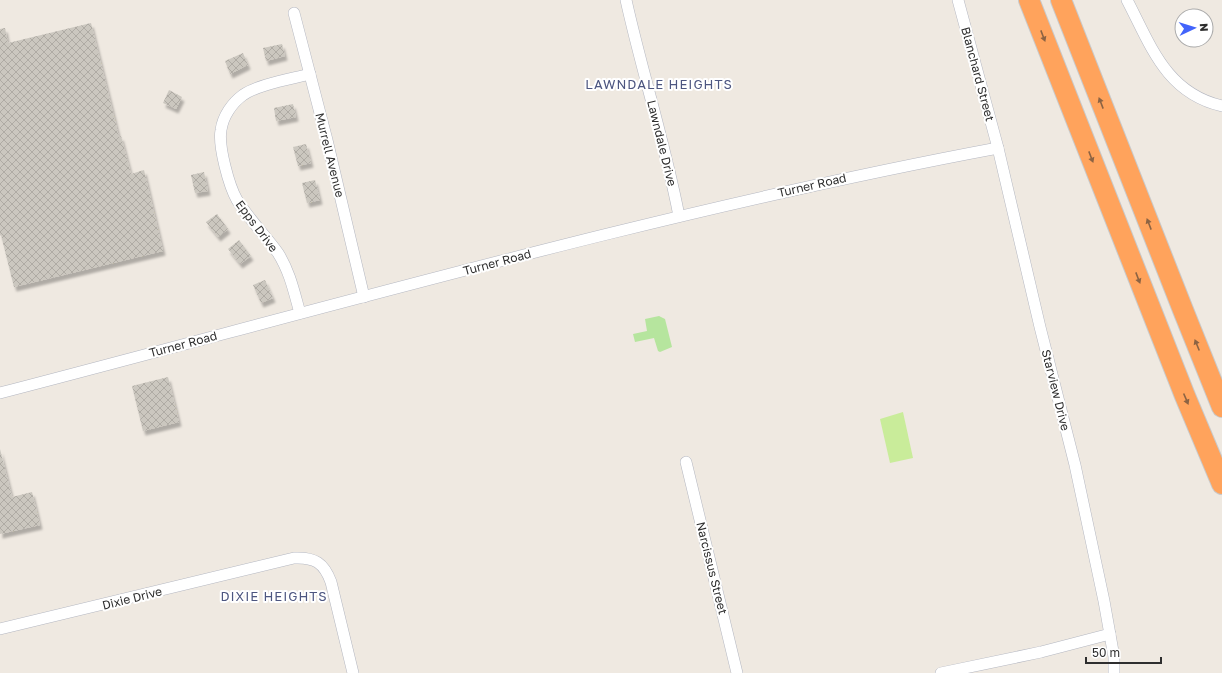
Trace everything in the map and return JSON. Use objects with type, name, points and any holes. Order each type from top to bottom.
[{"type":"highway","points":[[1029,0],[1185,396],[1222,484]]},
{"type":"highway","points":[[1061,0],[1222,407]]},
{"type":"street","name":"Lawndale Drive","points":[[626,0],[634,37],[667,157],[679,216]]},
{"type":"street","name":"Blanchard Street","points":[[958,0],[998,148]]},
{"type":"street","points":[[1127,0],[1160,62],[1170,76],[1182,88],[1192,95],[1204,101],[1222,106]]},
{"type":"street","name":"Murrell Avenue","points":[[294,13],[327,140],[364,297]]},
{"type":"street","name":"Epps Drive","points":[[300,313],[287,269],[278,254],[243,208],[232,189],[221,142],[221,130],[229,110],[244,95],[256,88],[310,74]]},
{"type":"street","name":"Turner Road","points":[[0,393],[300,313],[679,216],[858,175],[998,148]]},
{"type":"street","name":"Starview Drive","points":[[998,148],[1040,327],[1075,465],[1110,634],[1114,657],[1114,673]]},
{"type":"street","name":"Narcissus Street","points":[[686,462],[737,673]]},
{"type":"street","name":"Dixie Drive","points":[[0,629],[264,565],[303,557],[318,562],[323,566],[331,582],[353,673]]},
{"type":"street","points":[[941,673],[1041,652],[1110,634]]},
{"type":"green space","points":[[659,316],[665,319],[672,347],[660,352],[658,351],[654,338],[635,342],[633,334],[647,331],[645,319]]},
{"type":"green space","points":[[903,412],[913,458],[890,463],[880,419]]},
{"type":"building","points":[[91,23],[119,137],[121,136],[131,174],[144,170],[163,251],[14,287],[1,235],[0,236],[0,29],[5,28],[8,43]]},
{"type":"building","points":[[282,44],[285,56],[266,61],[263,48]]},
{"type":"building","points":[[243,53],[248,65],[230,74],[225,61]]},
{"type":"building","points":[[169,90],[182,97],[176,109],[163,103]]},
{"type":"building","points":[[293,104],[296,117],[276,121],[274,108]]},
{"type":"building","points":[[306,144],[311,163],[298,166],[293,147]]},
{"type":"building","points":[[204,172],[208,191],[195,193],[191,175]]},
{"type":"building","points":[[315,180],[320,200],[307,203],[302,183]]},
{"type":"building","points":[[217,214],[228,229],[218,237],[206,222]]},
{"type":"building","points":[[239,240],[251,256],[240,264],[228,249]]},
{"type":"building","points":[[265,280],[273,298],[261,303],[253,285]]},
{"type":"building","points":[[168,377],[179,422],[143,431],[132,386]]},
{"type":"building","points":[[0,449],[12,497],[32,492],[40,525],[0,534]]},
{"type":"district","name":"LAWNDALE HEIGHTS","points":[[659,84]]},
{"type":"district","name":"DIXIE HEIGHTS","points":[[274,596]]}]
